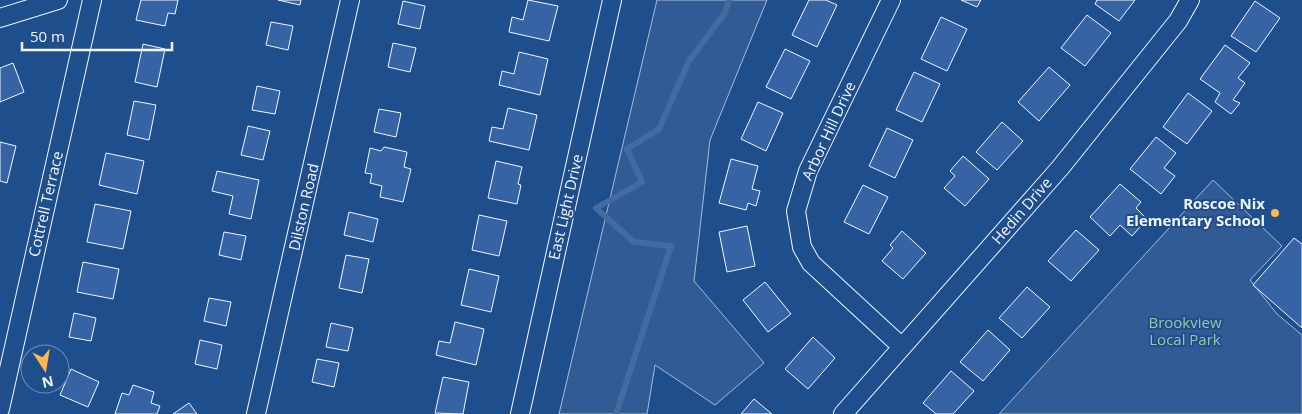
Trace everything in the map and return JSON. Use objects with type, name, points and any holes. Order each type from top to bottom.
[{"type":"street","points":[[0,18],[58,0]]},
{"type":"street","name":"Cottrell Terrace","points":[[0,409],[92,0]]},
{"type":"street","name":"Dilston Road","points":[[256,414],[350,0]]},
{"type":"street","name":"East Light Drive","points":[[520,414],[612,0]]},
{"type":"street","name":"Arbor Hill Drive","points":[[891,0],[808,171],[796,211],[802,247],[812,263],[902,347]]},
{"type":"street","name":"Hedin Drive","points":[[843,414],[1060,168],[1178,21],[1190,0]]},
{"type":"shaded area","points":[[657,0],[767,0],[710,140],[694,281],[764,363],[715,405],[655,365],[647,414],[559,414]]},
{"type":"shaded area","name":"Brookview Local Park","points":[[1213,180],[1282,246],[1250,280],[1277,314],[1302,335],[1302,414],[999,414]]},
{"type":"building","points":[[141,0],[178,0],[175,14],[168,13],[165,26],[136,20]]},
{"type":"building","points":[[278,0],[301,0],[300,5]]},
{"type":"building","points":[[528,0],[558,6],[549,41],[509,32],[512,17],[523,20]]},
{"type":"building","points":[[809,0],[826,0],[837,5],[817,47],[792,35]]},
{"type":"building","points":[[961,0],[981,0],[977,7]]},
{"type":"building","points":[[1097,0],[1135,0],[1119,21],[1095,4]]},
{"type":"building","points":[[403,1],[425,6],[420,29],[398,24]]},
{"type":"building","points":[[1255,1],[1280,18],[1256,52],[1231,36]]},
{"type":"building","points":[[1087,15],[1111,33],[1085,66],[1061,48]]},
{"type":"building","points":[[941,17],[967,29],[947,71],[921,59]]},
{"type":"building","points":[[271,22],[293,26],[288,50],[266,45]]},
{"type":"building","points":[[393,43],[416,48],[410,72],[388,67]]},
{"type":"building","points":[[143,44],[165,49],[157,87],[135,82]]},
{"type":"building","points":[[1225,45],[1250,63],[1238,78],[1245,83],[1233,100],[1240,103],[1231,114],[1215,102],[1220,93],[1200,79]]},
{"type":"building","points":[[785,49],[810,61],[791,99],[766,87]]},
{"type":"building","points":[[519,52],[548,59],[540,95],[499,85],[502,71],[514,74]]},
{"type":"building","points":[[13,63],[24,92],[0,102],[0,68]]},
{"type":"building","points":[[1049,67],[1070,85],[1039,121],[1018,102]]},
{"type":"building","points":[[914,72],[940,84],[922,122],[896,110]]},
{"type":"building","points":[[257,86],[280,91],[275,114],[252,110]]},
{"type":"building","points":[[1188,93],[1212,111],[1187,144],[1163,127]]},
{"type":"building","points":[[134,101],[156,105],[149,140],[127,135]]},
{"type":"building","points":[[758,102],[783,113],[766,151],[741,139]]},
{"type":"building","points":[[508,108],[537,115],[529,150],[489,141],[492,127],[503,129]]},
{"type":"building","points":[[379,109],[401,113],[396,137],[374,132]]},
{"type":"building","points":[[1002,122],[1023,141],[997,170],[976,152]]},
{"type":"building","points":[[248,126],[270,131],[263,160],[241,155]]},
{"type":"building","points":[[887,128],[913,140],[895,178],[869,166]]},
{"type":"building","points":[[1156,137],[1176,153],[1164,168],[1175,176],[1161,194],[1130,169]]},
{"type":"building","points":[[0,142],[16,146],[7,183],[0,181]]},
{"type":"building","points":[[384,147],[407,152],[404,167],[411,169],[403,202],[380,197],[382,186],[370,183],[372,174],[365,173],[370,148],[381,151]]},
{"type":"building","points":[[106,153],[144,161],[137,194],[99,185]]},
{"type":"building","points":[[963,156],[989,179],[965,206],[944,188],[955,176],[950,171]]},
{"type":"building","points":[[731,159],[758,166],[752,189],[760,191],[756,206],[748,203],[746,210],[719,203]]},
{"type":"building","points":[[496,161],[522,167],[518,184],[521,185],[517,204],[488,198]]},
{"type":"building","points":[[217,171],[259,180],[251,219],[229,214],[233,196],[212,191]]},
{"type":"building","points":[[1120,184],[1141,202],[1136,208],[1147,219],[1132,236],[1120,225],[1110,236],[1090,217]]},
{"type":"building","points":[[863,185],[888,197],[869,234],[844,222]]},
{"type":"building","points":[[95,204],[131,211],[123,249],[87,242]]},
{"type":"building","points":[[349,212],[378,219],[373,242],[344,235]]},
{"type":"building","points":[[479,215],[507,221],[499,256],[472,250]]},
{"type":"building","points":[[747,226],[755,266],[727,272],[719,232]]},
{"type":"building","points":[[1076,230],[1099,250],[1071,281],[1048,261]]},
{"type":"building","points":[[902,231],[926,253],[903,279],[882,261],[893,248],[890,245]]},
{"type":"building","points":[[224,232],[246,236],[241,260],[219,255]]},
{"type":"building","points":[[1294,238],[1302,244],[1302,328],[1253,285]]},
{"type":"building","points":[[346,255],[369,259],[362,293],[339,288]]},
{"type":"building","points":[[83,262],[119,269],[113,299],[77,292]]},
{"type":"building","points":[[469,269],[499,276],[491,312],[461,305]]},
{"type":"building","points":[[765,282],[791,314],[768,332],[743,300]]},
{"type":"building","points":[[1027,287],[1050,307],[1022,338],[999,318]]},
{"type":"building","points":[[209,298],[231,302],[226,326],[204,321]]},
{"type":"building","points":[[74,313],[96,318],[91,341],[69,337]]},
{"type":"building","points":[[455,322],[484,329],[476,365],[436,355],[439,341],[450,343]]},
{"type":"building","points":[[331,323],[353,328],[348,351],[326,347]]},
{"type":"building","points":[[988,330],[1010,350],[983,381],[960,362]]},
{"type":"building","points":[[813,337],[835,358],[808,389],[785,369]]},
{"type":"building","points":[[200,340],[222,345],[217,369],[195,364]]},
{"type":"building","points":[[317,359],[339,363],[334,387],[312,382]]},
{"type":"building","points":[[71,369],[99,382],[88,407],[60,395],[70,394]]},
{"type":"building","points":[[951,371],[974,391],[953,414],[936,414],[923,403]]},
{"type":"building","points":[[443,377],[469,382],[463,414],[435,413]]},
{"type":"building","points":[[133,385],[154,392],[151,403],[160,406],[157,414],[115,414],[122,393],[129,395]]},
{"type":"building","points":[[754,399],[772,414],[741,414]]},
{"type":"building","points":[[189,403],[197,414],[173,414]]},
{"type":"waterway","points":[[616,414],[671,246],[634,242],[596,208],[642,182],[627,149],[659,129],[689,61],[724,14],[729,0]]},
{"type":"place","name":"Roscoe Nix Elementary School","points":[[1275,213]]}]
